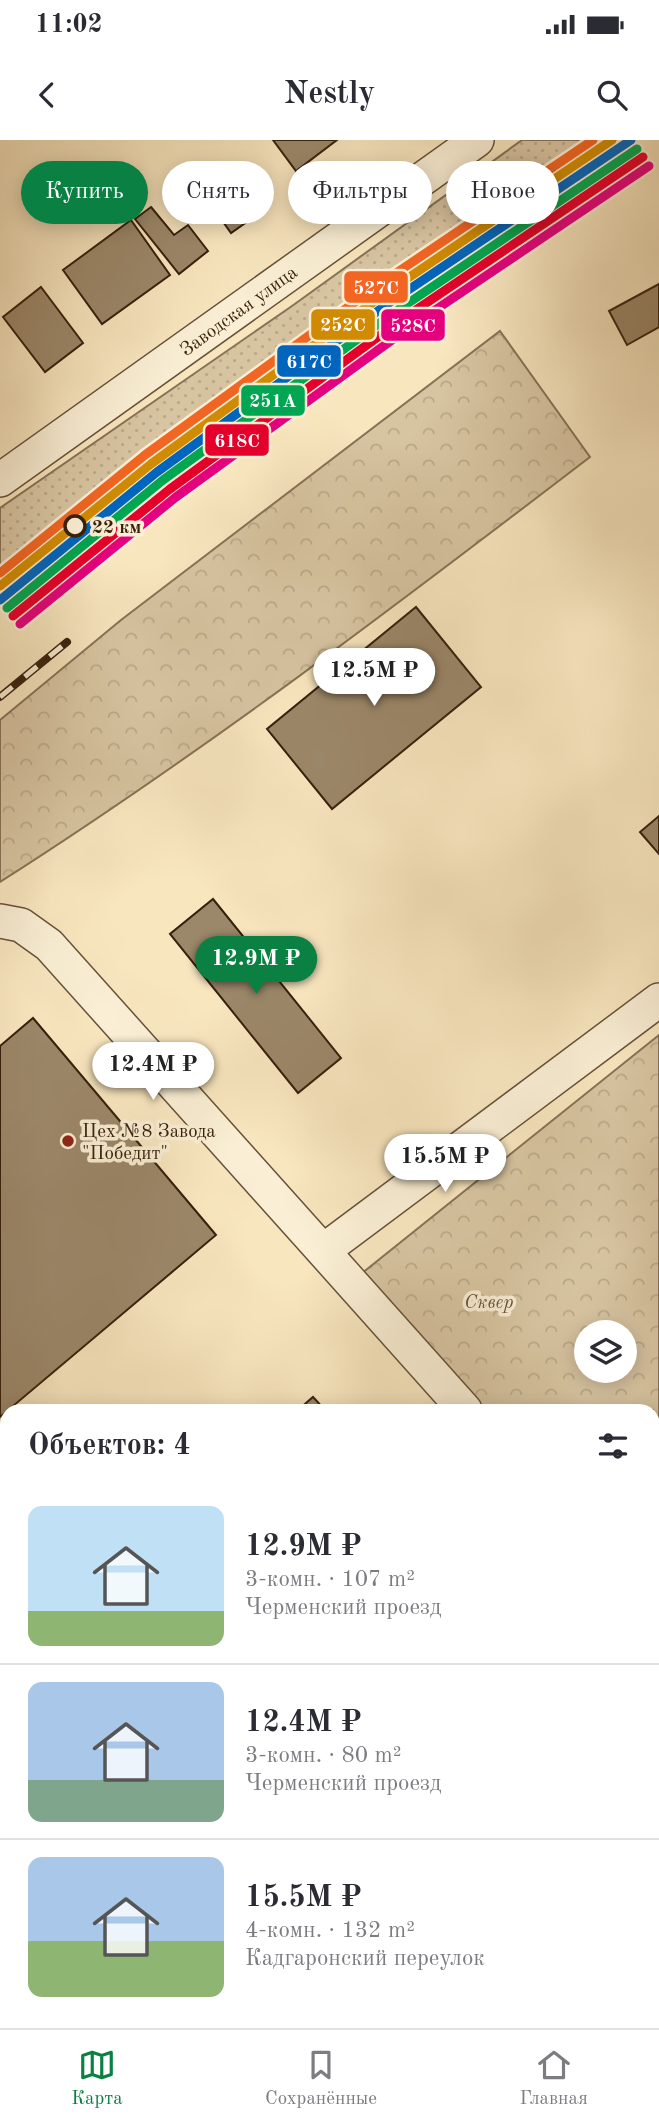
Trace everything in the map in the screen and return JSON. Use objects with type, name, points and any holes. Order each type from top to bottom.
[{"type":"street","name":"Заводская улица","points":[[0,480],[477,140]]},
{"type":"street","points":[[0,921],[21,925],[50,945],[460,1404]]},
{"type":"street","points":[[323,1251],[659,1000]]},
{"type":"green space","points":[[522,140],[614,140],[559,177],[559,161],[493,161]]},
{"type":"green space","points":[[446,195],[446,224],[489,224],[428,265],[0,585],[0,508],[406,224],[432,224],[432,205]]},
{"type":"green space","points":[[500,331],[590,457],[373,622],[226,729],[0,882],[0,720],[121,620]]},
{"type":"green space","name":"Сквер","points":[[659,1035],[659,1404],[441,1404],[346,1286]]},
{"type":"building","points":[[273,140],[337,140],[309,161],[289,161]]},
{"type":"building","points":[[151,207],[162,224],[174,235],[188,225],[208,251],[179,274],[139,224],[148,224],[148,209]]},
{"type":"building","points":[[126,224],[134,224],[170,275],[102,324],[63,270]]},
{"type":"building","points":[[225,224],[244,224],[231,233]]},
{"type":"building","points":[[659,284],[659,327],[627,345],[609,311]]},
{"type":"building","points":[[41,287],[83,343],[45,372],[3,317]]},
{"type":"building","points":[[416,607],[481,687],[332,809],[267,729]]},
{"type":"building","points":[[659,816],[659,854],[640,832]]},
{"type":"building","points":[[213,899],[341,1058],[298,1093],[170,934]]},
{"type":"building","name":"Цех №8 Завода \"Победит\"","points":[[33,1018],[216,1235],[15,1404],[0,1404],[0,1046]]},
{"type":"building","points":[[313,1397],[319,1404],[305,1404]]},
{"type":"railway","points":[[0,697],[67,642]]},
{"type":"transit line","name":"527С","points":[[0,573],[145,455],[377,286],[593,140]]},
{"type":"transit line","name":"252С","points":[[0,586],[151,464],[383,295],[612,140]]},
{"type":"transit line","name":"617C","points":[[0,600],[157,472],[389,303],[631,140]]},
{"type":"transit line","name":"251А","points":[[7,608],[163,480],[395,312],[637,149]]},
{"type":"transit line","name":"618С","points":[[13,616],[170,489],[401,320],[643,157]]},
{"type":"transit line","name":"528С","points":[[20,624],[176,497],[407,329],[649,166]]},
{"type":"place","name":"22 км","points":[[75,526]]},
{"type":"place","name":"Цех №8 Завода \"Победит\"","points":[[68,1141]]}]
